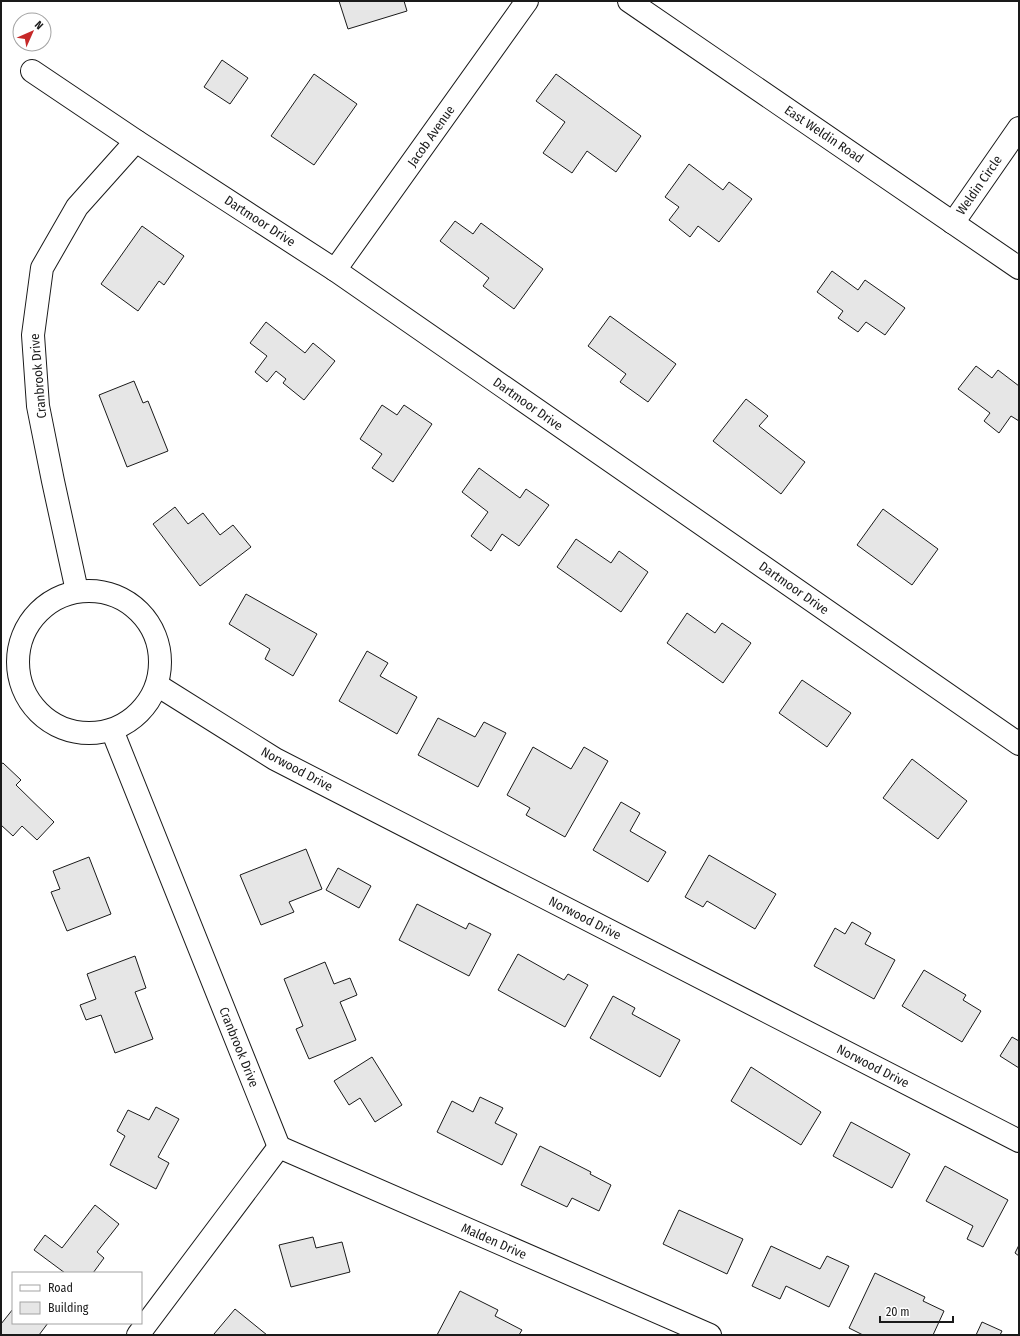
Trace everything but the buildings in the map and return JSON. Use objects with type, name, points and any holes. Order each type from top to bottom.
[{"type":"street","name":"Jacob Avenue","points":[[335,270],[527,1]]},
{"type":"street","name":"East Weldin Road","points":[[629,1],[1019,268]]},
{"type":"street","name":"Dartmoor Drive","points":[[32,71],[136,141],[335,270],[1019,744]]},
{"type":"street","name":"Weldin Circle","points":[[954,223],[1019,128]]},
{"type":"street","name":"Cranbrook Drive","points":[[77,591],[38,406],[32,335],[42,268],[77,207],[136,141]]},
{"type":"street","points":[[93,590],[109,593],[133,606],[148,622],[156,637],[160,652],[160,669],[157,685],[144,708],[124,725],[99,733],[82,733],[65,729],[50,722],[37,710],[27,697],[20,681],[18,664],[19,647],[24,631],[34,616],[46,605],[61,596],[77,591],[93,590]]},
{"type":"street","name":"Norwood Drive","points":[[157,685],[275,759],[1019,1141]]},
{"type":"street","name":"Cranbrook Drive","points":[[112,730],[279,1147]]},
{"type":"street","points":[[138,1335],[279,1147]]},
{"type":"street","name":"Malden Drive","points":[[279,1147],[710,1335]]}]
